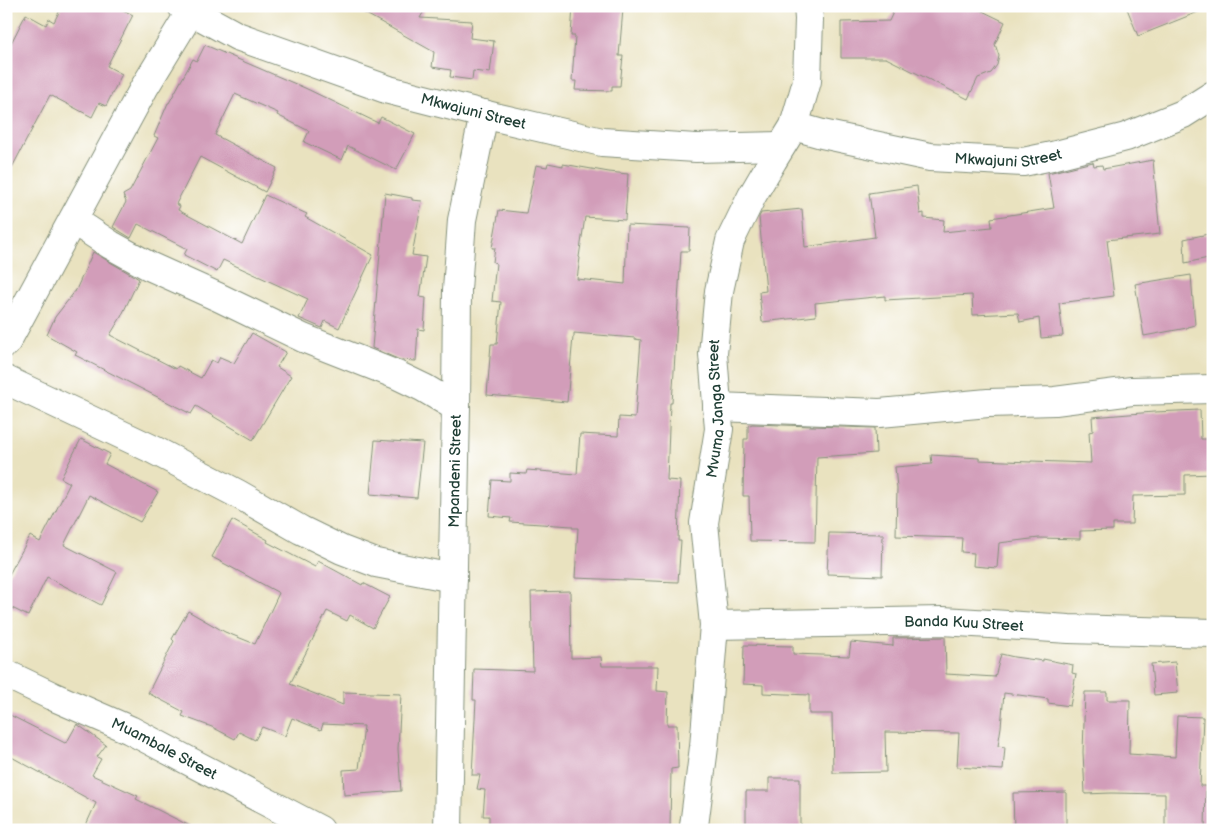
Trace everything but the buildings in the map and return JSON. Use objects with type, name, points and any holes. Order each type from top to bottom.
[{"type":"street","name":"Mvuma Janga Street","points":[[693,828],[704,747],[714,624],[704,523],[719,429],[713,354],[719,291],[730,241],[752,196],[788,136],[808,81],[808,6]]},
{"type":"street","name":"Mkwajuni Street","points":[[186,9],[237,36],[389,90],[602,142],[696,148],[788,136],[822,134],[930,157],[1023,162],[1126,137],[1183,114],[1213,96]]},
{"type":"street","points":[[6,343],[186,9]]},
{"type":"street","name":"Mpandeni Street","points":[[448,830],[457,290],[462,220],[484,114]]},
{"type":"street","points":[[73,220],[111,245],[149,266],[303,338],[396,374],[456,407]]},
{"type":"street","points":[[6,380],[152,448],[301,530],[342,550],[376,563],[453,578]]},
{"type":"street","points":[[717,407],[880,412],[988,403],[1056,401],[1132,391],[1213,390]]},
{"type":"street","name":"Banda Kuu Street","points":[[714,624],[943,621],[1069,630],[1213,633]]},
{"type":"street","name":"Muambale Street","points":[[6,674],[130,730],[320,830]]}]
